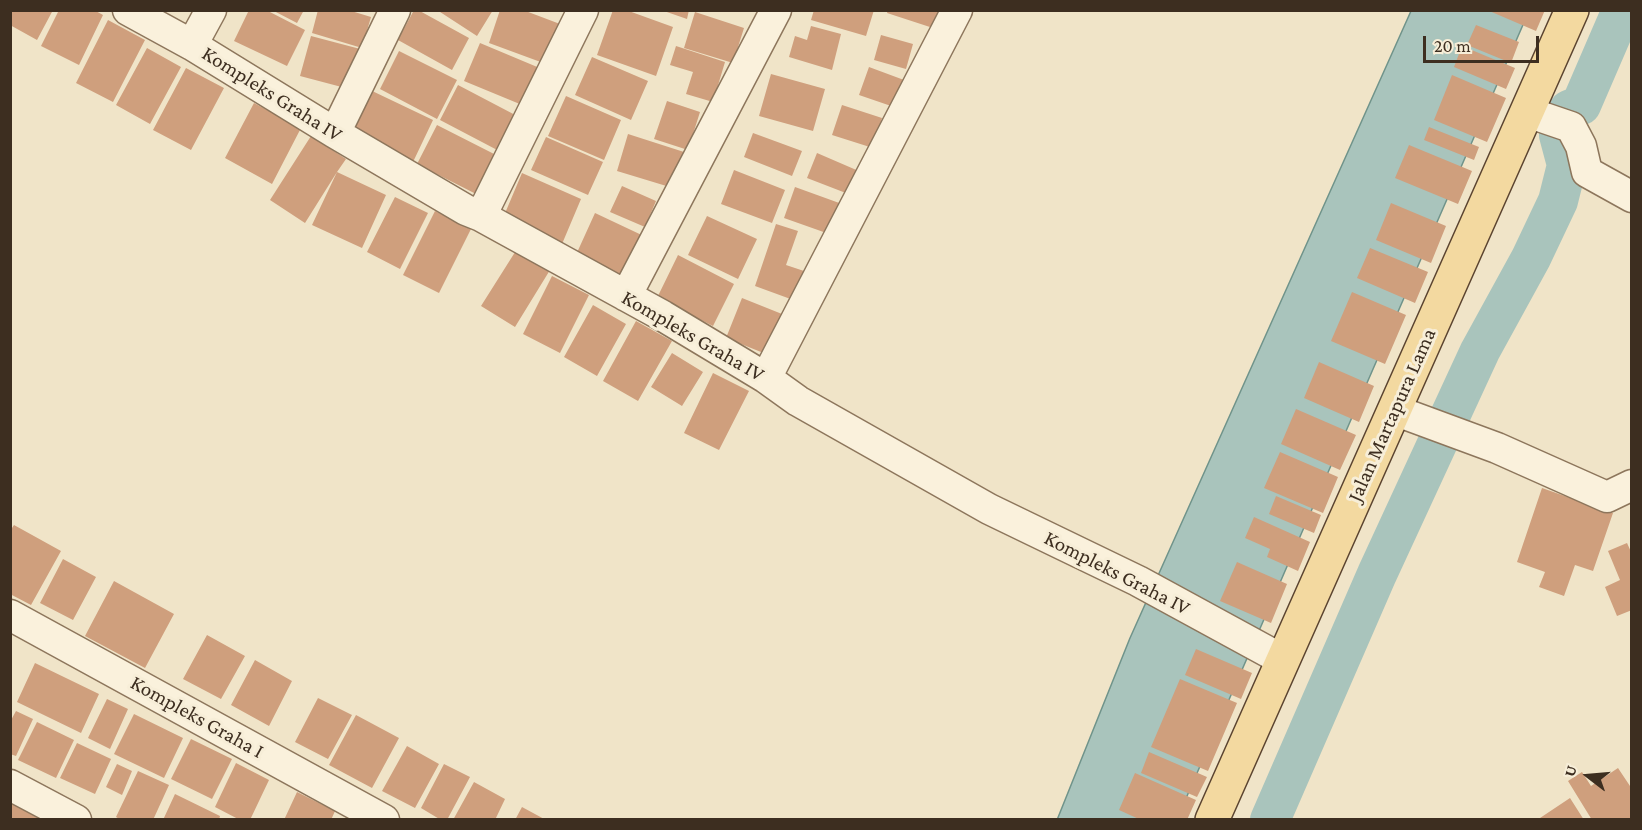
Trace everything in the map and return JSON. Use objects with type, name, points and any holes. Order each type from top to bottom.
[{"type":"main road","name":"Jalan Martapura Lama","points":[[1212,819],[1274,655],[1394,410],[1552,120],[1572,10]]},
{"type":"street","name":"Kompleks Graha IV","points":[[128,10],[192,45],[335,134],[466,210],[481,216],[626,296],[766,378],[798,401],[989,509],[1138,581],[1274,655]]},
{"type":"street","points":[[192,45],[211,10]]},
{"type":"street","points":[[335,134],[395,10]]},
{"type":"street","points":[[481,216],[584,10]]},
{"type":"street","points":[[626,296],[776,10]]},
{"type":"street","points":[[766,378],[957,10]]},
{"type":"street","points":[[1552,120],[1581,146],[1587,172],[1632,197]]},
{"type":"street","points":[[1394,410],[1497,448],[1607,497],[1632,485]]},
{"type":"street","name":"Kompleks Graha I","points":[[10,615],[384,819]]},
{"type":"street","points":[[10,785],[76,819]]},
{"type":"water","points":[[1411,11],[1529,11],[1177,819],[1057,820],[1130,638]]},
{"type":"building","points":[[11,10],[53,10],[37,40],[10,25]]},
{"type":"building","points":[[59,10],[94,10],[103,15],[79,65],[41,46]]},
{"type":"building","points":[[249,10],[266,10],[305,30],[287,66],[234,41]]},
{"type":"building","points":[[272,10],[304,10],[297,23]]},
{"type":"building","points":[[318,10],[348,10],[371,17],[362,48],[312,33]]},
{"type":"building","points":[[414,10],[418,10],[469,38],[452,70],[398,40]]},
{"type":"building","points":[[437,10],[493,10],[477,36]]},
{"type":"building","points":[[500,10],[523,10],[560,24],[546,64],[489,43]]},
{"type":"building","points":[[613,10],[626,10],[673,27],[656,76],[597,55]]},
{"type":"building","points":[[661,10],[689,10],[687,19]]},
{"type":"building","points":[[814,10],[874,10],[866,36],[811,20]]},
{"type":"building","points":[[888,10],[939,10],[933,28],[887,13]]},
{"type":"building","points":[[1487,10],[1545,10],[1536,31]]},
{"type":"building","points":[[695,12],[744,28],[733,63],[684,48]]},
{"type":"building","points":[[108,20],[145,40],[113,102],[76,83]]},
{"type":"building","points":[[1476,25],[1519,42],[1511,63],[1467,45]]},
{"type":"building","points":[[811,26],[841,34],[832,70],[789,57],[795,36],[807,40]]},
{"type":"building","points":[[881,35],[913,44],[906,69],[874,60]]},
{"type":"building","points":[[311,36],[364,50],[353,90],[300,76]]},
{"type":"building","points":[[480,43],[542,69],[527,107],[464,81]]},
{"type":"building","points":[[676,46],[725,62],[713,102],[686,94],[693,72],[670,65]]},
{"type":"building","points":[[1462,46],[1515,68],[1506,89],[1454,67]]},
{"type":"building","points":[[147,48],[181,67],[150,124],[116,105]]},
{"type":"building","points":[[399,51],[457,80],[437,119],[380,89]]},
{"type":"building","points":[[592,57],[648,81],[631,120],[575,95]]},
{"type":"building","points":[[869,67],[904,80],[894,107],[859,95]]},
{"type":"building","points":[[186,68],[224,88],[191,150],[153,130]]},
{"type":"building","points":[[771,74],[825,89],[813,131],[759,116]]},
{"type":"building","points":[[1452,75],[1506,98],[1487,142],[1434,120]]},
{"type":"building","points":[[458,85],[519,117],[501,152],[440,120]]},
{"type":"building","points":[[368,89],[433,120],[413,162],[348,132]]},
{"type":"building","points":[[566,96],[621,120],[604,160],[548,136]]},
{"type":"building","points":[[667,101],[700,112],[688,150],[654,139]]},
{"type":"building","points":[[254,103],[301,128],[272,184],[225,158]]},
{"type":"building","points":[[842,105],[882,118],[873,148],[832,135]]},
{"type":"building","points":[[437,125],[498,156],[478,195],[417,164]]},
{"type":"building","points":[[1429,127],[1479,147],[1474,160],[1424,140]]},
{"type":"building","points":[[753,133],[802,151],[792,176],[744,157]]},
{"type":"building","points":[[628,134],[684,152],[673,188],[617,171]]},
{"type":"building","points":[[311,136],[346,159],[305,223],[270,200]]},
{"type":"building","points":[[546,137],[603,162],[588,195],[531,170]]},
{"type":"building","points":[[1409,145],[1472,171],[1458,204],[1395,178]]},
{"type":"building","points":[[817,153],[861,172],[851,195],[807,178]]},
{"type":"building","points":[[734,170],[785,190],[772,223],[721,204]]},
{"type":"building","points":[[337,172],[386,195],[362,248],[312,225]]},
{"type":"building","points":[[522,173],[581,199],[562,244],[503,218]]},
{"type":"building","points":[[622,186],[656,201],[645,227],[610,212]]},
{"type":"building","points":[[795,187],[842,204],[832,235],[784,218]]},
{"type":"building","points":[[395,197],[428,213],[400,269],[367,252]]},
{"type":"building","points":[[1391,203],[1446,226],[1431,263],[1376,240]]},
{"type":"building","points":[[435,211],[471,229],[439,293],[403,275]]},
{"type":"building","points":[[595,213],[648,238],[629,281],[575,257]]},
{"type":"building","points":[[707,216],[757,239],[738,279],[688,255]]},
{"type":"building","points":[[776,224],[798,231],[786,265],[807,272],[796,301],[755,286]]},
{"type":"building","points":[[1370,248],[1428,272],[1415,303],[1357,278]]},
{"type":"building","points":[[517,249],[550,270],[515,327],[481,306]]},
{"type":"building","points":[[678,255],[734,284],[713,326],[657,298]]},
{"type":"building","points":[[552,276],[589,295],[560,353],[523,334]]},
{"type":"building","points":[[1352,292],[1406,315],[1385,364],[1331,341]]},
{"type":"building","points":[[742,298],[787,316],[771,356],[726,338]]},
{"type":"building","points":[[593,305],[626,324],[597,376],[564,357]]},
{"type":"building","points":[[636,321],[672,341],[638,401],[603,381]]},
{"type":"building","points":[[672,353],[703,372],[682,406],[651,387]]},
{"type":"building","points":[[1319,362],[1374,386],[1359,422],[1304,398]]},
{"type":"building","points":[[713,373],[749,391],[719,450],[684,433]]},
{"type":"building","points":[[1296,409],[1356,435],[1340,470],[1281,444]]},
{"type":"building","points":[[1280,452],[1338,477],[1323,513],[1264,488]]},
{"type":"building","points":[[1542,488],[1613,513],[1593,571],[1575,565],[1564,596],[1539,587],[1545,572],[1517,562]]},
{"type":"building","points":[[1276,496],[1321,515],[1314,533],[1269,514]]},
{"type":"building","points":[[1254,517],[1310,542],[1298,571],[1267,557],[1270,549],[1245,538]]},
{"type":"building","points":[[14,525],[61,551],[31,605],[10,594],[10,531]]},
{"type":"building","points":[[1627,543],[1632,554],[1632,610],[1617,616],[1605,587],[1620,580],[1608,551]]},
{"type":"building","points":[[63,559],[96,577],[73,620],[40,603]]},
{"type":"building","points":[[1237,562],[1287,584],[1271,623],[1220,601]]},
{"type":"building","points":[[114,581],[174,614],[145,668],[85,636]]},
{"type":"building","points":[[207,635],[245,656],[221,699],[183,679]]},
{"type":"building","points":[[1196,649],[1252,673],[1241,699],[1185,675]]},
{"type":"building","points":[[255,660],[292,681],[269,726],[231,705]]},
{"type":"building","points":[[35,663],[99,694],[81,733],[17,702]]},
{"type":"building","points":[[1180,679],[1237,703],[1208,771],[1151,747]]},
{"type":"building","points":[[318,698],[352,715],[328,759],[295,742]]},
{"type":"building","points":[[107,699],[128,709],[110,749],[88,738]]},
{"type":"building","points":[[16,711],[33,719],[16,756],[10,754],[10,722]]},
{"type":"building","points":[[134,714],[183,738],[164,778],[114,754]]},
{"type":"building","points":[[356,715],[399,738],[372,788],[329,765]]},
{"type":"building","points":[[37,722],[74,740],[56,778],[18,760]]},
{"type":"building","points":[[191,739],[232,759],[212,799],[171,779]]},
{"type":"building","points":[[77,743],[111,759],[95,794],[60,778]]},
{"type":"building","points":[[407,746],[439,764],[415,808],[382,791]]},
{"type":"building","points":[[1149,752],[1207,777],[1197,797],[1141,773]]},
{"type":"building","points":[[236,763],[269,780],[250,820],[240,820],[215,807]]},
{"type":"building","points":[[117,764],[132,771],[122,795],[106,787]]},
{"type":"building","points":[[444,764],[470,777],[447,820],[441,820],[421,808]]},
{"type":"building","points":[[1618,768],[1632,789],[1632,820],[1592,820],[1568,781],[1582,772],[1591,786]]},
{"type":"building","points":[[138,771],[169,785],[153,820],[121,820],[116,817]]},
{"type":"building","points":[[1135,773],[1196,800],[1187,820],[1141,820],[1119,810]]},
{"type":"building","points":[[474,782],[505,799],[495,820],[453,820]]},
{"type":"building","points":[[297,792],[335,811],[331,820],[284,820]]},
{"type":"building","points":[[175,794],[220,816],[219,820],[163,820]]},
{"type":"building","points":[[10,798],[45,820],[10,820]]},
{"type":"building","points":[[1570,798],[1584,820],[1537,820]]},
{"type":"building","points":[[522,807],[546,820],[515,820]]},
{"type":"waterway","points":[[1270,820],[1377,574],[1480,351],[1531,258],[1558,201],[1567,165],[1559,135],[1569,110],[1581,105],[1622,10]]}]
